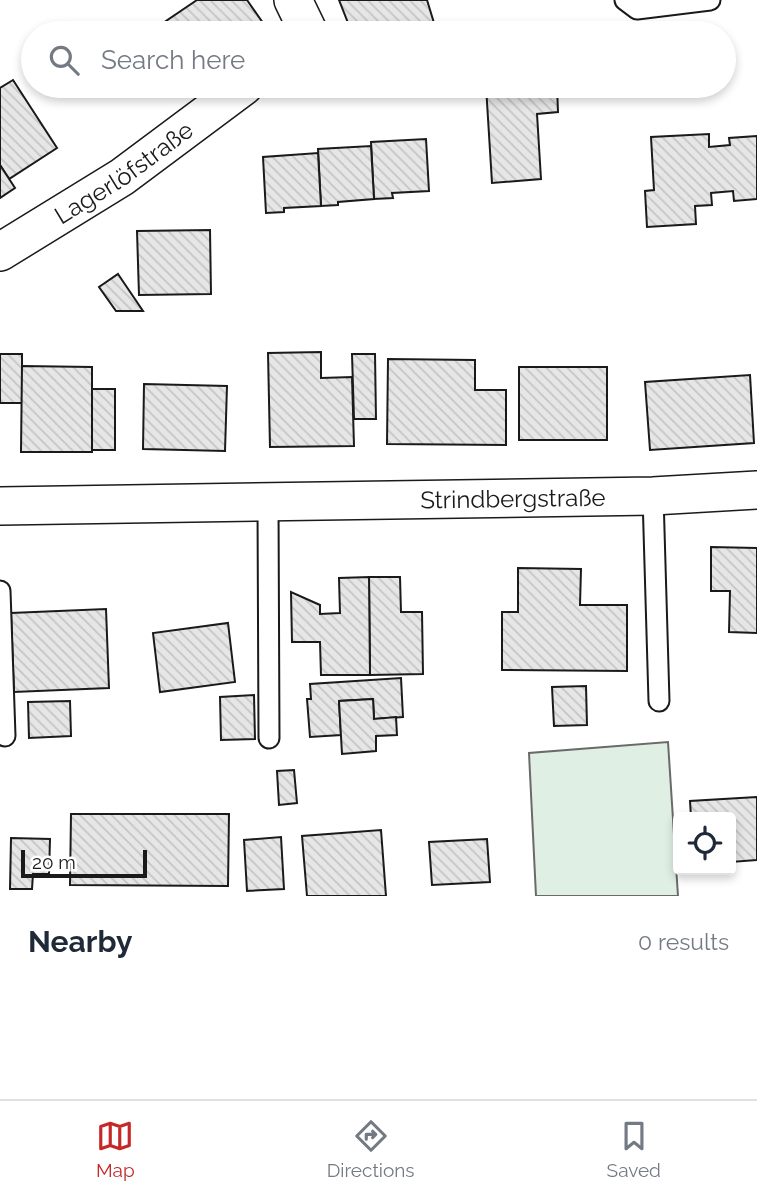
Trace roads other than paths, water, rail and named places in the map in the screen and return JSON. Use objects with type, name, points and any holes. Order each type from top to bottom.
[{"type":"street","points":[[293,0],[303,21]]},
{"type":"street","name":"Lagerlöfstraße","points":[[0,253],[122,177],[228,98]]},
{"type":"street","name":"Strindbergstraße","points":[[0,506],[268,504],[653,496],[757,490]]},
{"type":"lane","points":[[625,0],[636,9],[710,0]]},
{"type":"lane","points":[[653,496],[659,701]]},
{"type":"lane","points":[[268,504],[269,738]]},
{"type":"lane","points":[[0,591],[5,736]]}]
